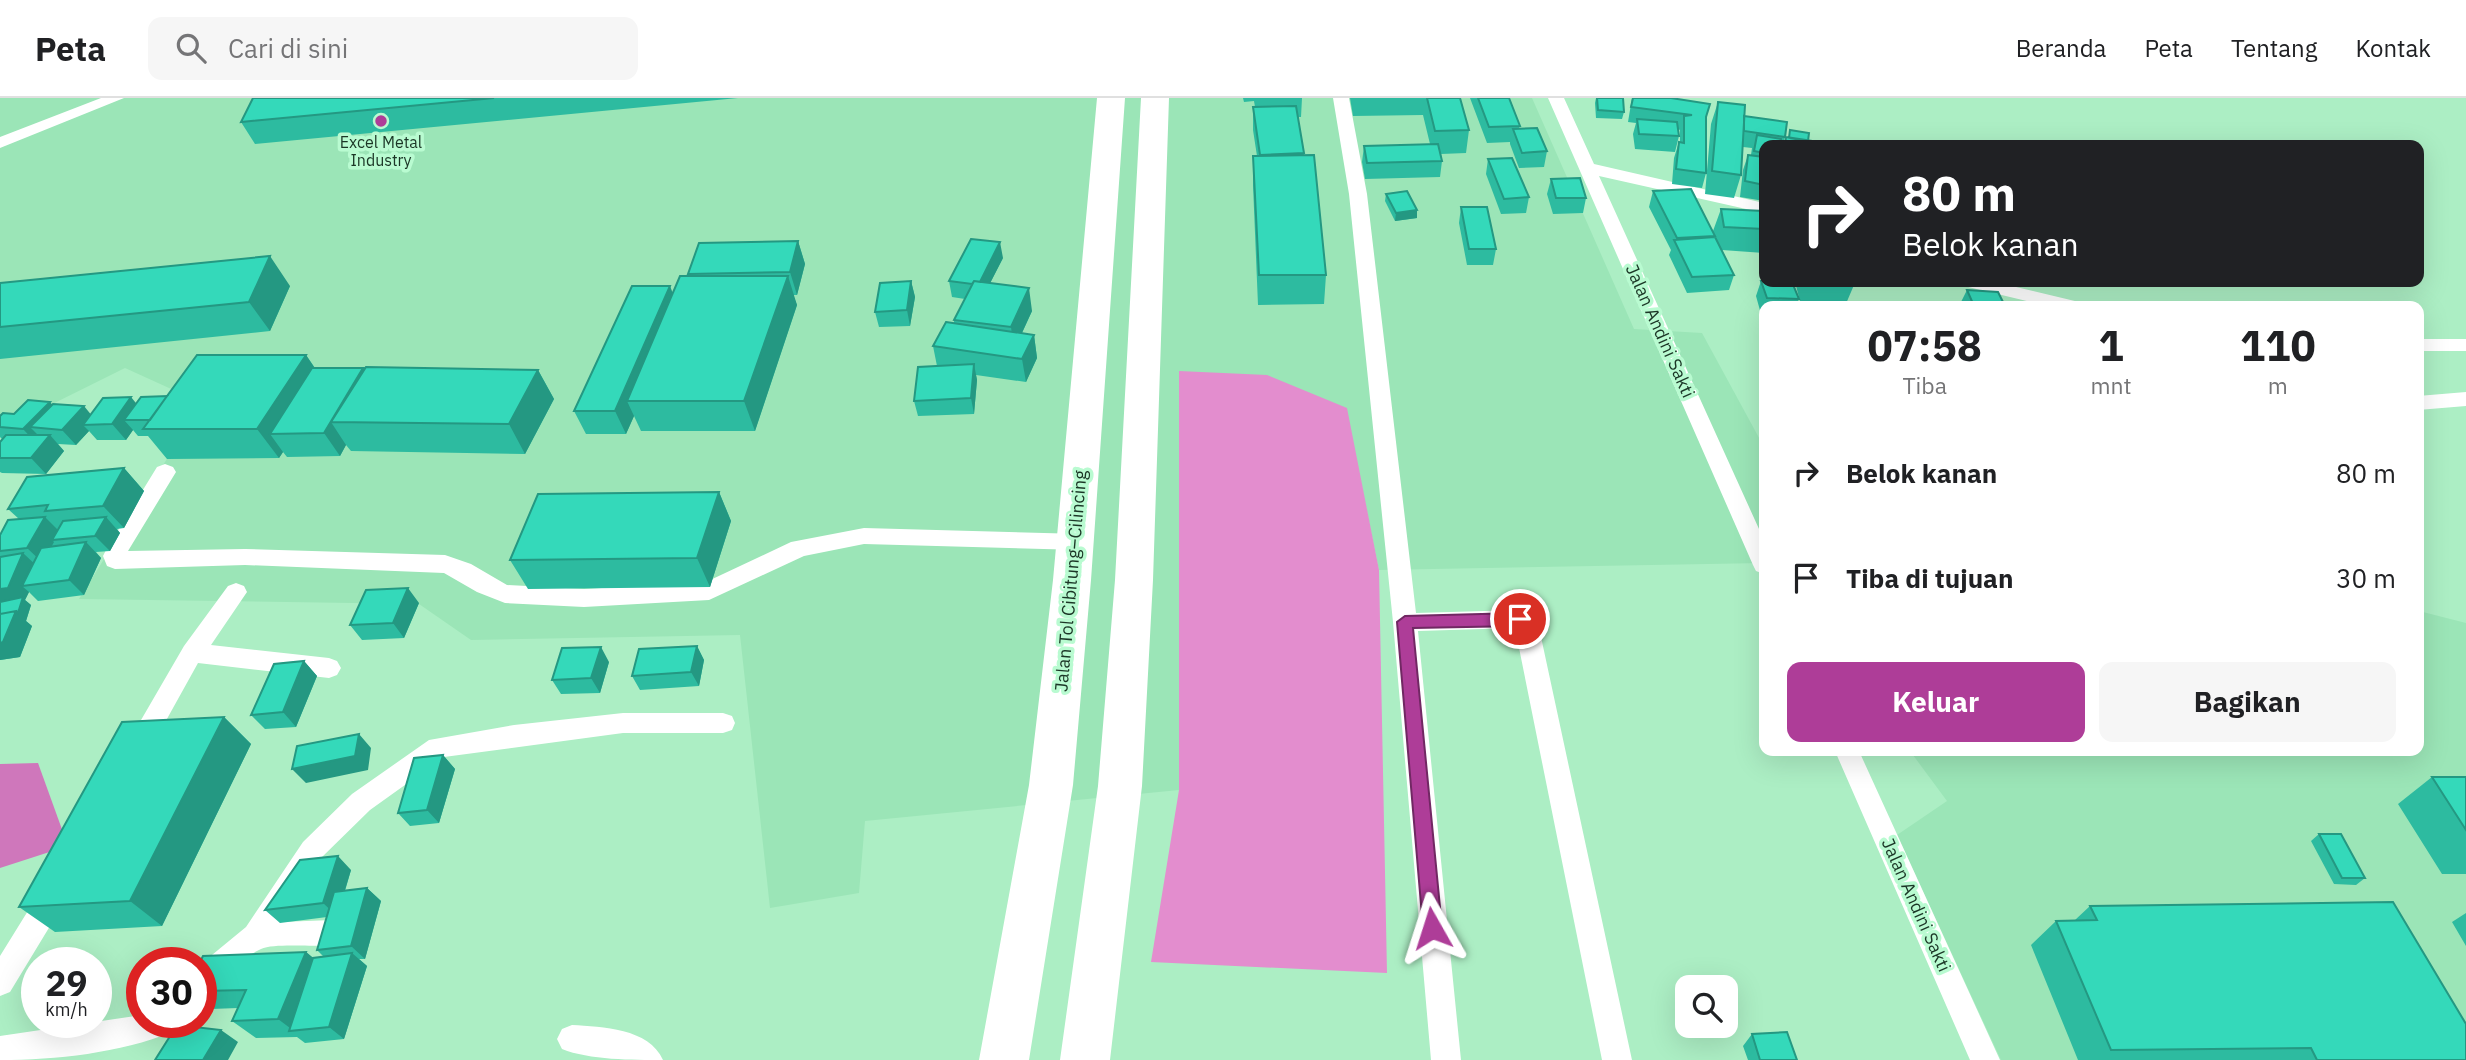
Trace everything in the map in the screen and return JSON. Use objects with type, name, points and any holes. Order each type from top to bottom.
[{"type":"highway","name":"Jalan Tol Cibitung–Cilincing","points":[[1004,1060],[1051,785],[1072,580],[1111,98]]},
{"type":"highway","points":[[1084,1060],[1120,786],[1135,580],[1155,98]]},
{"type":"street","points":[[0,143],[116,98]]},
{"type":"street","points":[[1341,98],[1358,194],[1405,622],[1446,1060]]},
{"type":"street","name":"Jalan Andini Sakti","points":[[1556,98],[1599,170],[1759,553]]},
{"type":"street","points":[[1599,170],[1759,207]]},
{"type":"street","points":[[1992,287],[2051,301]]},
{"type":"street","points":[[2424,345],[2466,345]]},
{"type":"street","points":[[2424,402],[2466,399]]},
{"type":"street","points":[[165,472],[115,560],[245,557],[445,564],[463,570],[485,586],[505,594],[584,598],[709,591],[799,548],[864,536],[1081,541]]},
{"type":"street","points":[[130,761],[192,653],[236,592]]},
{"type":"street","points":[[1405,622],[1520,619],[1526,623],[1595,969],[1617,1060]]},
{"type":"street","points":[[192,653],[329,668]]},
{"type":"street","points":[[217,967],[256,936],[312,850],[361,802],[438,747],[514,735],[623,723],[723,723]]},
{"type":"street","name":"Jalan Andini Sakti","points":[[1849,756],[1985,1060]]},
{"type":"street","points":[[0,982],[68,870]]},
{"type":"street","points":[[256,936],[332,933]]},
{"type":"street","points":[[0,1050],[126,1031]]},
{"type":"street","points":[[572,1039],[622,1045],[635,1049],[648,1060]]},
{"type":"shaded area","points":[[0,98],[1532,98],[1634,329],[1702,333],[1759,438],[1759,563],[1379,570],[1346,408],[1179,372],[1179,790],[865,821],[859,893],[770,908],[740,635],[471,640],[419,604],[79,599],[202,403],[125,368],[0,430]]},
{"type":"shaded area","points":[[1179,371],[1267,375],[1347,408],[1379,570],[1387,973],[1151,962],[1179,790]]},
{"type":"shaded area","points":[[2424,612],[2466,623],[2466,1060],[2001,1060],[1897,835],[1947,801],[1914,756],[2424,756]]},
{"type":"shaded area","points":[[38,763],[68,846],[0,868],[0,764]]},
{"type":"building","points":[[253,98],[494,98],[241,122]]},
{"type":"building","points":[[1427,98],[1460,98],[1469,130],[1435,131]]},
{"type":"building","points":[[1478,98],[1509,98],[1520,126],[1489,127]]},
{"type":"building","points":[[1597,98],[1623,98],[1624,112],[1598,110]]},
{"type":"building","points":[[1633,98],[1671,98],[1710,104],[1706,117],[1706,173],[1676,169],[1679,142],[1684,143],[1684,116],[1692,115],[1631,107]]},
{"type":"building","points":[[1718,102],[1745,105],[1741,175],[1712,171]]},
{"type":"building","points":[[1296,106],[1304,153],[1260,155],[1253,107]]},
{"type":"building","points":[[1744,116],[1787,122],[1785,137],[1744,131]]},
{"type":"building","points":[[1637,119],[1677,122],[1679,136],[1639,134]]},
{"type":"building","points":[[1537,128],[1547,151],[1522,153],[1513,129]]},
{"type":"building","points":[[1790,130],[1809,133],[1808,140],[1789,138]]},
{"type":"building","points":[[1757,135],[1781,139],[1759,140],[1759,152],[1754,151]]},
{"type":"building","points":[[1438,144],[1442,161],[1367,163],[1364,146]]},
{"type":"building","points":[[1314,155],[1326,275],[1259,275],[1253,156]]},
{"type":"building","points":[[1748,155],[1759,156],[1759,184],[1745,181]]},
{"type":"building","points":[[1512,158],[1529,197],[1504,199],[1488,159]]},
{"type":"building","points":[[1580,178],[1586,198],[1556,198],[1551,179]]},
{"type":"building","points":[[1691,189],[1715,236],[1677,238],[1653,191]]},
{"type":"building","points":[[1407,191],[1417,210],[1396,213],[1386,194]]},
{"type":"building","points":[[1461,207],[1487,207],[1496,249],[1469,249]]},
{"type":"building","points":[[1721,209],[1759,211],[1759,229],[1724,227]]},
{"type":"building","points":[[1715,237],[1734,275],[1692,277],[1674,240]]},
{"type":"building","points":[[971,239],[1000,242],[980,282],[974,281],[972,284],[949,281]]},
{"type":"building","points":[[798,241],[790,272],[688,274],[699,243]]},
{"type":"building","points":[[270,256],[249,302],[0,327],[0,283]]},
{"type":"building","points":[[680,276],[788,276],[744,401],[627,401]]},
{"type":"building","points":[[911,281],[907,310],[875,312],[880,283]]},
{"type":"building","points":[[974,281],[1029,288],[1011,327],[954,320]]},
{"type":"building","points":[[632,286],[670,286],[615,411],[574,411]]},
{"type":"building","points":[[1763,287],[1794,287],[1799,299],[1767,298]]},
{"type":"building","points":[[1967,290],[1998,292],[2002,301],[1972,301]]},
{"type":"building","points":[[946,322],[1034,335],[1022,359],[933,346]]},
{"type":"building","points":[[197,355],[306,355],[257,429],[143,429]]},
{"type":"building","points":[[974,364],[971,398],[914,401],[918,367]]},
{"type":"building","points":[[366,367],[538,370],[509,424],[331,422]]},
{"type":"building","points":[[312,368],[363,368],[324,433],[270,434]]},
{"type":"building","points":[[167,396],[150,420],[124,420],[141,397]]},
{"type":"building","points":[[131,397],[112,424],[83,425],[103,398]]},
{"type":"building","points":[[28,400],[50,402],[23,429],[0,427],[0,416],[3,413],[14,414]]},
{"type":"building","points":[[53,404],[84,406],[62,430],[30,427]]},
{"type":"building","points":[[6,435],[50,435],[31,458],[0,458],[0,442]]},
{"type":"building","points":[[124,468],[103,506],[45,511],[48,505],[8,509],[27,477]]},
{"type":"building","points":[[719,492],[697,558],[510,560],[538,494]]},
{"type":"building","points":[[45,517],[27,548],[0,551],[0,535],[8,520]]},
{"type":"building","points":[[106,517],[95,536],[52,540],[63,521]]},
{"type":"building","points":[[86,542],[69,580],[22,586],[41,548]]},
{"type":"building","points":[[23,553],[8,588],[0,589],[0,557]]},
{"type":"building","points":[[408,588],[393,623],[350,625],[366,590]]},
{"type":"building","points":[[23,597],[18,613],[16,611],[0,614],[0,602]]},
{"type":"building","points":[[16,611],[3,642],[0,643],[0,614]]},
{"type":"building","points":[[697,646],[691,672],[632,676],[639,649]]},
{"type":"building","points":[[601,647],[591,678],[552,680],[562,648]]},
{"type":"building","points":[[304,661],[283,712],[251,715],[274,664]]},
{"type":"building","points":[[224,717],[130,901],[19,907],[122,722]]},
{"type":"building","points":[[359,734],[355,756],[292,769],[297,746]]},
{"type":"building","points":[[443,755],[427,810],[398,813],[414,758]]},
{"type":"building","points":[[2432,777],[2466,777],[2466,830]]},
{"type":"building","points":[[2319,834],[2341,834],[2365,878],[2342,878]]},
{"type":"building","points":[[338,856],[323,903],[265,910],[300,860]]},
{"type":"building","points":[[367,888],[351,946],[317,950],[334,892]]},
{"type":"building","points":[[2393,902],[2466,1024],[2466,1060],[2317,1060],[2311,1048],[2111,1050],[2056,921],[2097,920],[2090,906]]},
{"type":"building","points":[[306,952],[278,1019],[232,1021],[246,990],[217,991],[217,955]]},
{"type":"building","points":[[352,953],[329,1027],[289,1031],[313,958]]},
{"type":"building","points":[[1787,1032],[1797,1060],[1760,1060],[1752,1034]]},
{"type":"building","points":[[169,1038],[216,1038],[203,1060],[155,1060]]},
{"type":"place","name":"Excel Metal Industry","points":[[381,121]]},
{"type":"route","points":[[1432,928],[1405,622],[1520,619]]}]
